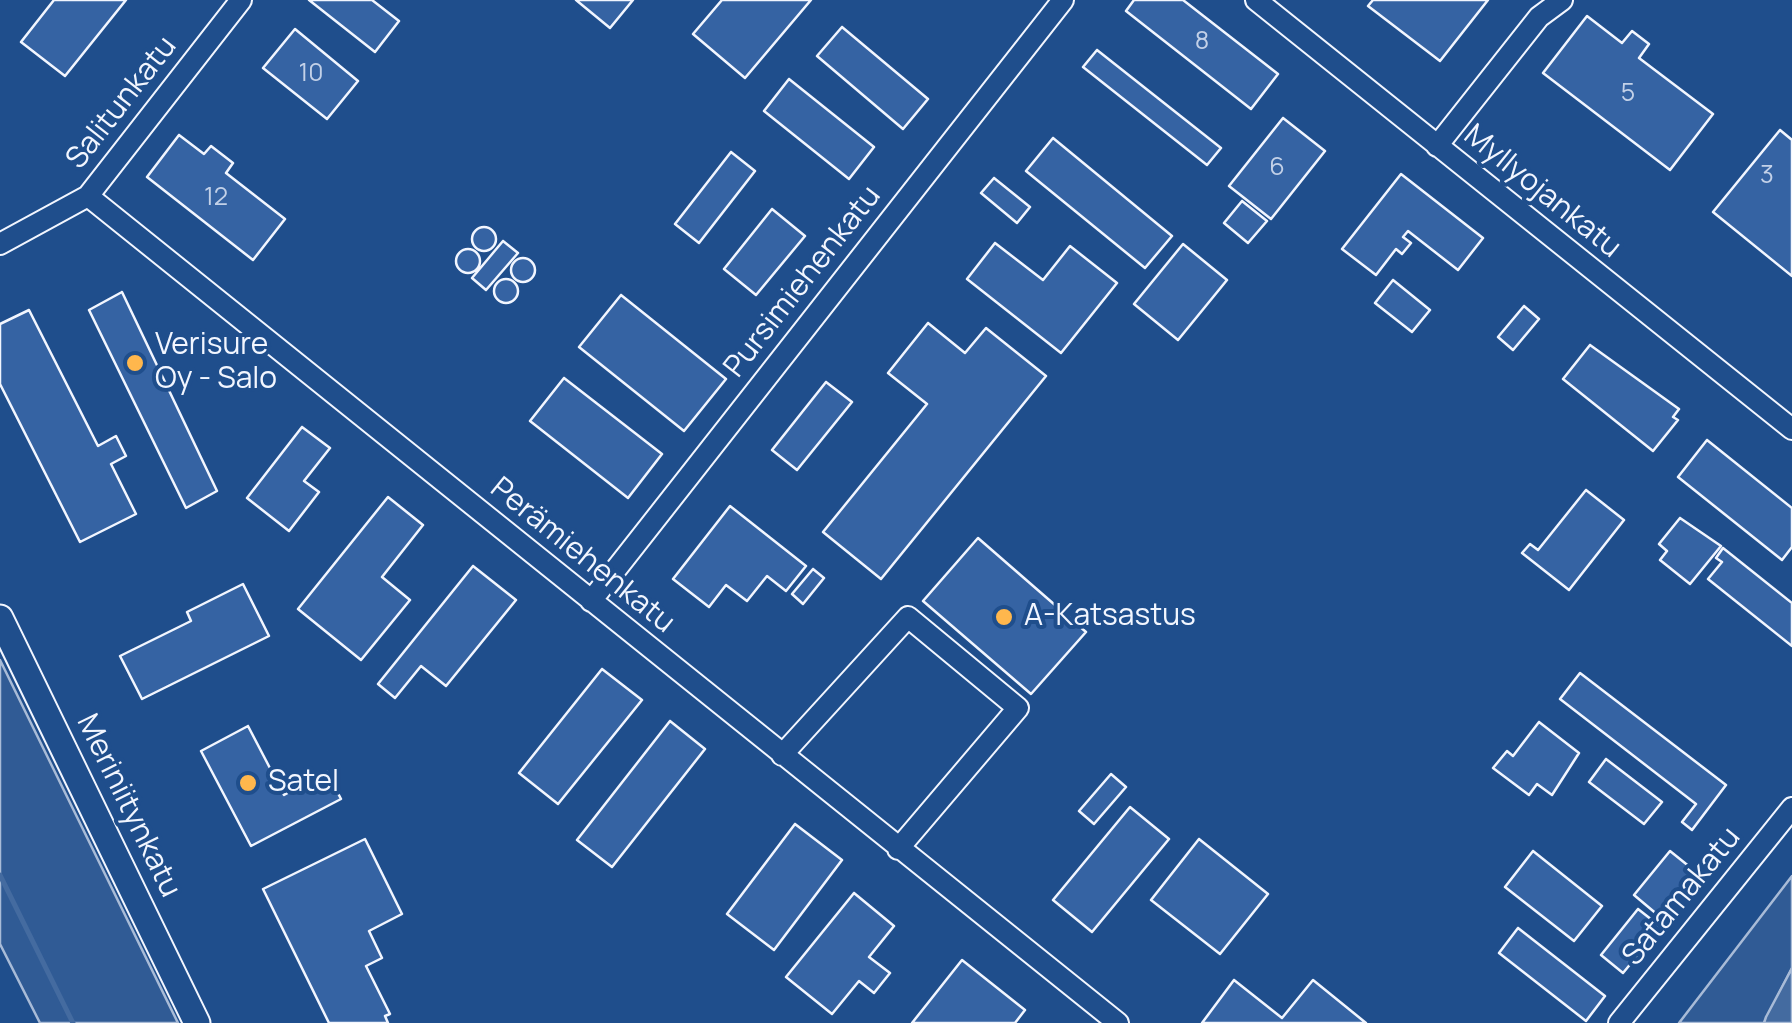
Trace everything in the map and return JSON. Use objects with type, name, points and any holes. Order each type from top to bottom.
[{"type":"main road","name":"Meriniitynkatu","points":[[0,618],[197,1023]]},
{"type":"street","name":"Salitunkatu","points":[[88,196],[241,0]]},
{"type":"street","name":"Pursimiehenkatu","points":[[591,602],[1063,0]]},
{"type":"street","name":"Myllyojankatu","points":[[1256,0],[1792,429]]},
{"type":"street","points":[[1437,146],[1539,18],[1562,0]]},
{"type":"street","points":[[0,244],[88,196]]},
{"type":"street","name":"Perämiehenkatu","points":[[88,196],[1118,1023]]},
{"type":"street","points":[[782,756],[908,617],[1018,708],[898,849]]},
{"type":"street","name":"Satamakatu","points":[[1619,1023],[1792,808]]},
{"type":"shaded area","points":[[0,660],[178,1023],[40,1023],[0,944]]},
{"type":"shaded area","points":[[1792,876],[1792,968],[1764,1023],[1679,1023]]},
{"type":"shaded area","points":[[1792,968],[1792,1023],[1764,1023],[1766,1017]]},
{"type":"building","points":[[54,0],[126,0],[65,76],[21,42]]},
{"type":"building","points":[[309,0],[372,0],[399,21],[375,52]]},
{"type":"building","points":[[576,0],[633,0],[610,28]]},
{"type":"building","points":[[722,0],[811,0],[745,78],[693,34]]},
{"type":"building","points":[[1134,0],[1183,0],[1278,74],[1251,109],[1126,11]]},
{"type":"building","points":[[1373,0],[1488,0],[1440,61],[1368,6]]},
{"type":"building","points":[[1587,16],[1622,43],[1632,31],[1649,44],[1639,58],[1713,114],[1670,170],[1543,73]]},
{"type":"building","points":[[842,27],[928,99],[903,129],[817,56]]},
{"type":"building","points":[[295,29],[358,81],[327,119],[263,68]]},
{"type":"building","points":[[1097,50],[1221,148],[1207,165],[1083,67]]},
{"type":"building","points":[[789,79],[874,147],[849,179],[764,111]]},
{"type":"building","points":[[1283,118],[1325,151],[1271,219],[1229,186]]},
{"type":"building","points":[[1780,130],[1792,140],[1792,276],[1713,212]]},
{"type":"building","points":[[179,135],[204,154],[211,146],[233,163],[226,173],[285,219],[253,260],[147,177]]},
{"type":"building","points":[[1053,138],[1172,236],[1145,268],[1026,171]]},
{"type":"building","points":[[731,152],[755,171],[699,243],[675,224]]},
{"type":"building","points":[[1401,174],[1483,238],[1458,270],[1408,231],[1403,237],[1411,243],[1402,254],[1396,249],[1376,275],[1342,249]]},
{"type":"building","points":[[994,178],[1030,207],[1017,223],[981,193]]},
{"type":"building","points":[[1242,201],[1267,221],[1248,243],[1224,223]]},
{"type":"building","points":[[772,209],[805,236],[756,295],[724,269]]},
{"type":"building","points":[[484,227],[496,239],[484,251],[472,239]]},
{"type":"building","points":[[503,241],[518,253],[486,290],[472,278]]},
{"type":"building","points":[[995,243],[1043,280],[1070,246],[1117,283],[1061,353],[967,279]]},
{"type":"building","points":[[1183,244],[1227,280],[1178,340],[1134,304]]},
{"type":"building","points":[[468,249],[480,261],[468,273],[456,261]]},
{"type":"building","points":[[523,258],[535,270],[523,282],[511,270]]},
{"type":"building","points":[[506,279],[518,291],[506,303],[494,291]]},
{"type":"building","points":[[1393,280],[1430,310],[1412,332],[1375,303]]},
{"type":"building","points":[[122,292],[217,491],[186,508],[89,310]]},
{"type":"building","points":[[621,295],[726,379],[684,431],[579,347]]},
{"type":"building","points":[[1524,306],[1539,319],[1513,350],[1498,337]]},
{"type":"building","points":[[29,310],[98,446],[116,436],[126,456],[111,464],[136,514],[80,542],[0,384],[0,324]]},
{"type":"building","points":[[928,323],[965,353],[986,328],[1046,376],[881,579],[823,532],[927,404],[888,373]]},
{"type":"building","points":[[1590,345],[1679,409],[1673,417],[1678,420],[1653,451],[1563,379]]},
{"type":"building","points":[[564,378],[662,454],[628,498],[530,421]]},
{"type":"building","points":[[826,382],[852,402],[797,470],[772,450]]},
{"type":"building","points":[[302,427],[330,448],[304,481],[319,492],[289,531],[247,498]]},
{"type":"building","points":[[1707,440],[1792,508],[1792,547],[1782,560],[1678,477]]},
{"type":"building","points":[[1586,490],[1624,520],[1569,590],[1522,553],[1530,544],[1538,550]]},
{"type":"building","points":[[388,497],[423,525],[382,577],[410,600],[361,660],[298,609]]},
{"type":"building","points":[[730,506],[806,566],[786,591],[767,576],[747,601],[726,585],[709,607],[673,579]]},
{"type":"building","points":[[1680,518],[1721,546],[1690,584],[1660,560],[1667,551],[1659,544]]},
{"type":"building","name":"A-Katsastus","points":[[978,538],[1086,632],[1031,694],[923,601]]},
{"type":"building","points":[[1723,548],[1792,603],[1792,646],[1708,579],[1722,562],[1716,558]]},
{"type":"building","points":[[473,566],[516,600],[446,686],[421,666],[395,698],[378,684]]},
{"type":"building","points":[[813,569],[824,578],[803,604],[792,594]]},
{"type":"building","points":[[243,584],[269,636],[142,699],[120,656],[191,621],[187,612]]},
{"type":"building","points":[[602,669],[642,700],[558,804],[519,773]]},
{"type":"building","points":[[1580,673],[1726,785],[1692,830],[1682,822],[1696,804],[1560,699]]},
{"type":"building","points":[[670,721],[705,749],[612,867],[577,840]]},
{"type":"building","points":[[1539,722],[1579,753],[1552,795],[1537,784],[1529,795],[1493,768],[1507,751],[1513,756]]},
{"type":"building","name":"Satel","points":[[248,726],[284,795],[327,772],[341,799],[251,846],[201,751]]},
{"type":"building","points":[[1606,759],[1662,802],[1644,824],[1589,782]]},
{"type":"building","points":[[1111,774],[1126,787],[1094,824],[1079,811]]},
{"type":"building","points":[[1130,807],[1169,839],[1092,932],[1053,900]]},
{"type":"building","points":[[795,824],[842,860],[774,950],[727,914]]},
{"type":"building","points":[[365,839],[402,914],[369,931],[382,958],[366,966],[390,1014],[385,1016],[388,1023],[329,1023],[263,889]]},
{"type":"building","points":[[1199,839],[1268,894],[1220,954],[1151,900]]},
{"type":"building","points":[[1533,851],[1602,906],[1574,941],[1505,887]]},
{"type":"building","points":[[1670,851],[1701,876],[1665,921],[1634,895]]},
{"type":"building","points":[[854,893],[894,926],[869,957],[890,973],[874,993],[859,981],[832,1014],[786,977]]},
{"type":"building","points":[[1638,909],[1661,927],[1623,973],[1601,955]]},
{"type":"building","points":[[1518,928],[1605,996],[1586,1021],[1499,953]]},
{"type":"building","points":[[962,960],[1025,1010],[1015,1023],[912,1023]]},
{"type":"building","points":[[1234,980],[1282,1018],[1313,980],[1366,1023],[1202,1023]]},
{"type":"waterway","points":[[0,875],[73,1023]]},
{"type":"place","name":"Verisure Oy - Salo","points":[[135,363]]},
{"type":"place","name":"A-Katsastus","points":[[1004,617]]},
{"type":"place","name":"Satel","points":[[248,783]]}]
